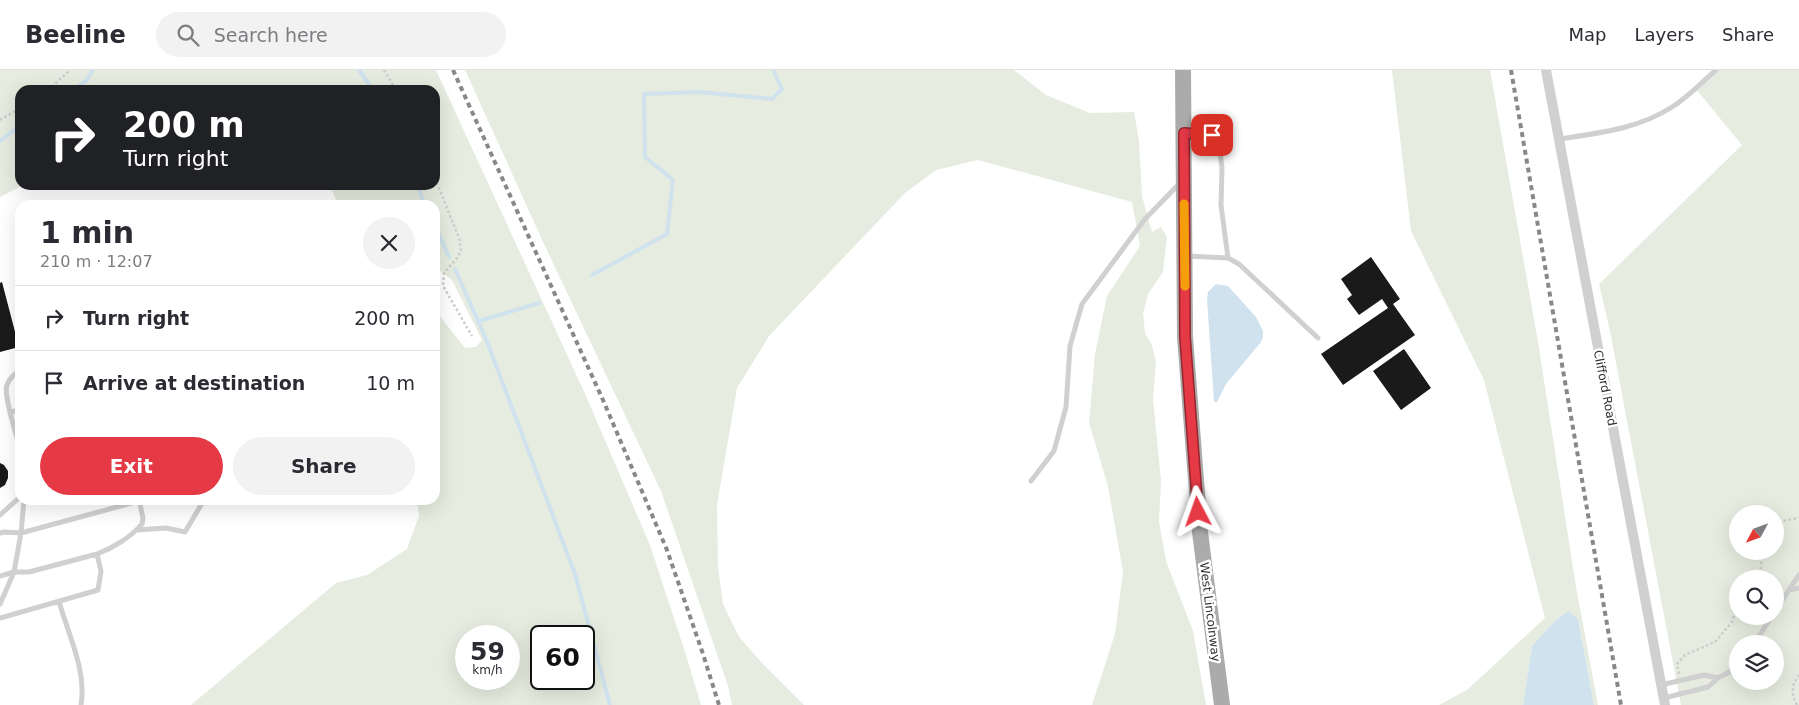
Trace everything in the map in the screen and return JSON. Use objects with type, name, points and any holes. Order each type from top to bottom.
[{"type":"main road","name":"West Lincolnway","points":[[1183,70],[1185,337],[1200,532],[1222,705]]},
{"type":"street","name":"Clifford Road","points":[[1546,70],[1664,702]]},
{"type":"lane","points":[[1558,139],[1617,130],[1645,121],[1673,107],[1716,70]]},
{"type":"lane","points":[[1184,133],[1212,135],[1219,144],[1222,168],[1221,205],[1228,258]]},
{"type":"lane","points":[[1031,481],[1054,451],[1066,407],[1070,346],[1082,304],[1145,219],[1184,179]]},
{"type":"lane","points":[[1185,256],[1228,258],[1239,264],[1318,338]]},
{"type":"lane","points":[[15,374],[6,385],[6,394],[15,431]]},
{"type":"lane","points":[[10,412],[15,411]]},
{"type":"lane","points":[[0,515],[15,502]]},
{"type":"lane","points":[[0,604],[14,572],[21,534],[24,505]]},
{"type":"lane","points":[[0,533],[21,534],[122,505]]},
{"type":"lane","points":[[0,576],[14,572],[29,572],[105,551],[137,530],[142,524],[140,505]]},
{"type":"lane","points":[[137,530],[166,528],[185,532],[201,505]]},
{"type":"lane","points":[[0,618],[98,590],[101,571],[97,554]]},
{"type":"lane","points":[[1784,598],[1799,575]]},
{"type":"lane","points":[[1789,590],[1799,588]]},
{"type":"lane","points":[[59,601],[80,672],[83,692],[81,705]]},
{"type":"lane","points":[[1664,702],[1708,688],[1718,678],[1729,672]]},
{"type":"lane","points":[[1661,685],[1704,675],[1718,678]]},
{"type":"path","points":[[54,85],[70,70]]},
{"type":"path","points":[[384,70],[393,85]]},
{"type":"path","points":[[0,120],[15,111]]},
{"type":"path","points":[[440,190],[459,238],[461,250],[458,257],[444,273],[443,286],[472,336]]},
{"type":"path","points":[[1784,521],[1799,518]]},
{"type":"path","points":[[1680,680],[1677,664],[1686,655],[1715,642],[1729,625]]},
{"type":"path","points":[[1796,705],[1792,691],[1795,680],[1799,675]]},
{"type":"shaded area","points":[[0,70],[436,70],[586,396],[650,545],[701,705],[191,705],[336,583],[367,575],[407,549],[419,516],[418,505],[440,505],[440,316],[465,348],[476,347],[482,340],[452,280],[440,271],[440,200],[336,200],[332,190],[440,190],[440,85],[15,85],[15,190],[0,197]]},
{"type":"shaded area","points":[[465,70],[1014,70],[1046,95],[1090,113],[1134,112],[1139,141],[1142,196],[1152,232],[1161,227],[1167,237],[1163,272],[1148,294],[1143,313],[1145,333],[1152,345],[1156,362],[1153,399],[1161,481],[1159,521],[1166,561],[1193,631],[1206,705],[1092,705],[1115,634],[1123,572],[1108,486],[1089,423],[1095,354],[1107,296],[1140,246],[1132,202],[978,160],[936,170],[905,193],[769,336],[737,388],[717,505],[718,567],[723,604],[739,637],[804,705],[732,705],[728,686],[661,491],[544,244]]},
{"type":"shaded area","points":[[1392,70],[1490,70],[1538,342],[1576,587],[1598,705],[1594,705],[1578,619],[1532,646],[1523,705],[1439,705],[1467,690],[1545,618],[1484,380],[1411,231]]},
{"type":"shaded area","points":[[1716,70],[1799,70],[1799,705],[1681,705],[1610,331],[1599,284],[1742,145],[1695,88]]},
{"type":"water","points":[[1216,284],[1228,286],[1256,317],[1263,331],[1263,337],[1261,342],[1226,384],[1217,402],[1214,402],[1207,300],[1208,292]]},
{"type":"water","points":[[1569,611],[1578,619],[1594,705],[1523,705],[1532,646],[1555,621]]},
{"type":"building","points":[[1371,257],[1400,299],[1393,304],[1415,335],[1343,385],[1321,354],[1388,308],[1382,299],[1359,315],[1347,299],[1352,295],[1341,279]]},
{"type":"building","points":[[2,282],[15,332],[15,348],[0,352],[0,283]]},
{"type":"building","points":[[1404,349],[1431,388],[1401,410],[1373,371]]},
{"type":"building","points":[[0,463],[8,471],[8,478],[5,485],[0,488]]},
{"type":"waterway","points":[[80,85],[86,81],[93,70]]},
{"type":"waterway","points":[[359,70],[370,85]]},
{"type":"waterway","points":[[592,275],[667,234],[673,180],[645,157],[644,94],[699,92],[772,99],[782,89],[773,70]]},
{"type":"waterway","points":[[0,141],[15,130]]},
{"type":"waterway","points":[[419,190],[423,200]]},
{"type":"waterway","points":[[440,237],[449,257]]},
{"type":"waterway","points":[[455,269],[486,339],[575,574],[610,705]]},
{"type":"waterway","points":[[479,321],[539,303]]},
{"type":"railway","points":[[453,70],[603,400],[667,550],[719,705]]},
{"type":"railway","points":[[1511,70],[1621,705]]},
{"type":"slow traffic","points":[[1184,204],[1185,286]]},
{"type":"route","points":[[1198,512],[1185,337],[1184,133],[1212,135]]}]
